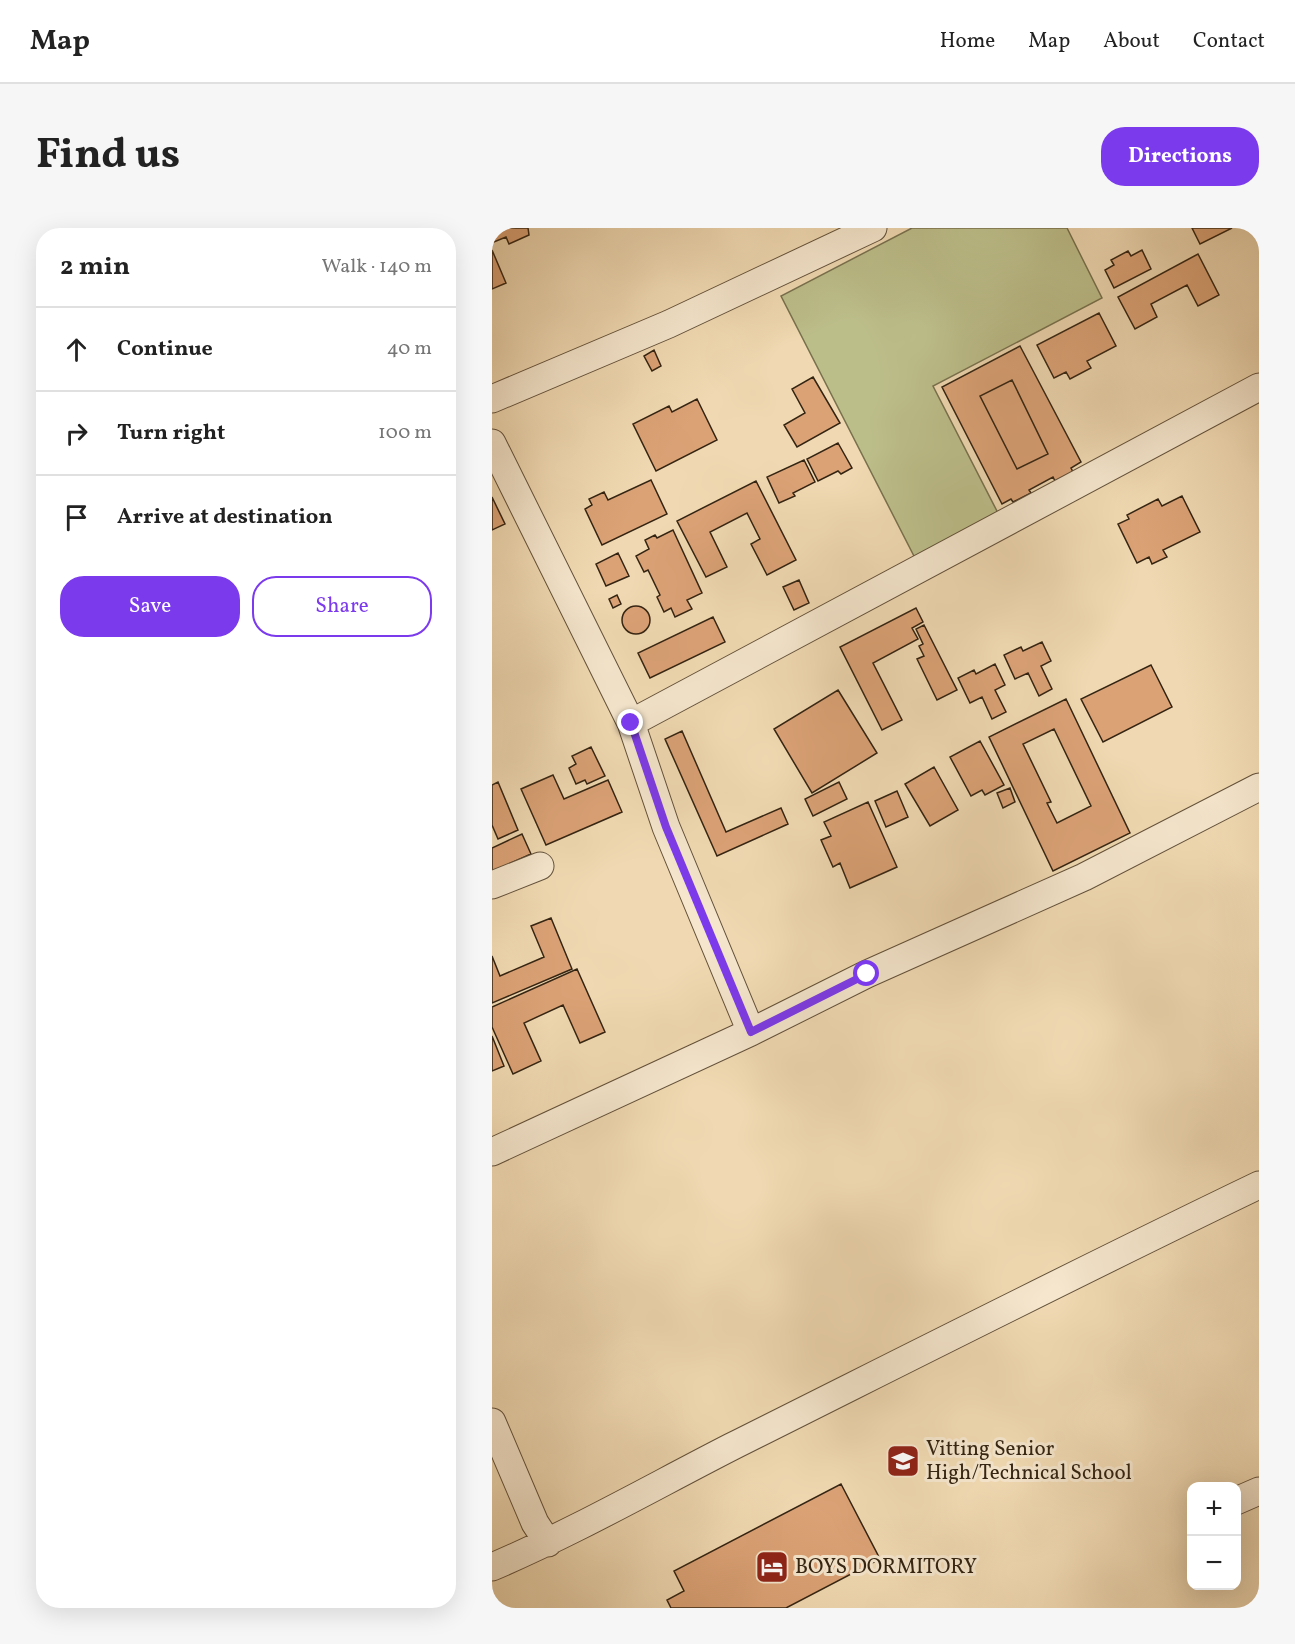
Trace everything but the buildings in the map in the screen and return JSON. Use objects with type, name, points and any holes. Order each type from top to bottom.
[{"type":"street","points":[[492,399],[669,324],[873,228]]},
{"type":"street","points":[[631,723],[1259,387]]},
{"type":"street","points":[[492,443],[631,723],[666,827],[751,1032]]},
{"type":"street","points":[[492,1152],[751,1032],[867,974],[1084,878],[1259,787]]},
{"type":"street","points":[[492,885],[540,866]]},
{"type":"street","points":[[492,1567],[548,1543],[708,1459],[1259,1185]]},
{"type":"street","points":[[492,1422],[535,1522],[548,1543]]},
{"type":"street","points":[[1241,1499],[1259,1491]]},
{"type":"green space","points":[[912,228],[1067,228],[1102,298],[933,386],[1000,517],[916,560],[781,296]]},
{"type":"place","name":"Vitting Senior High/Technical School","points":[[903,1461]]},
{"type":"place","name":"BOYS DORMITORY","points":[[772,1567]]},
{"type":"route","points":[[631,723],[666,827],[751,1032],[867,974]]}]
